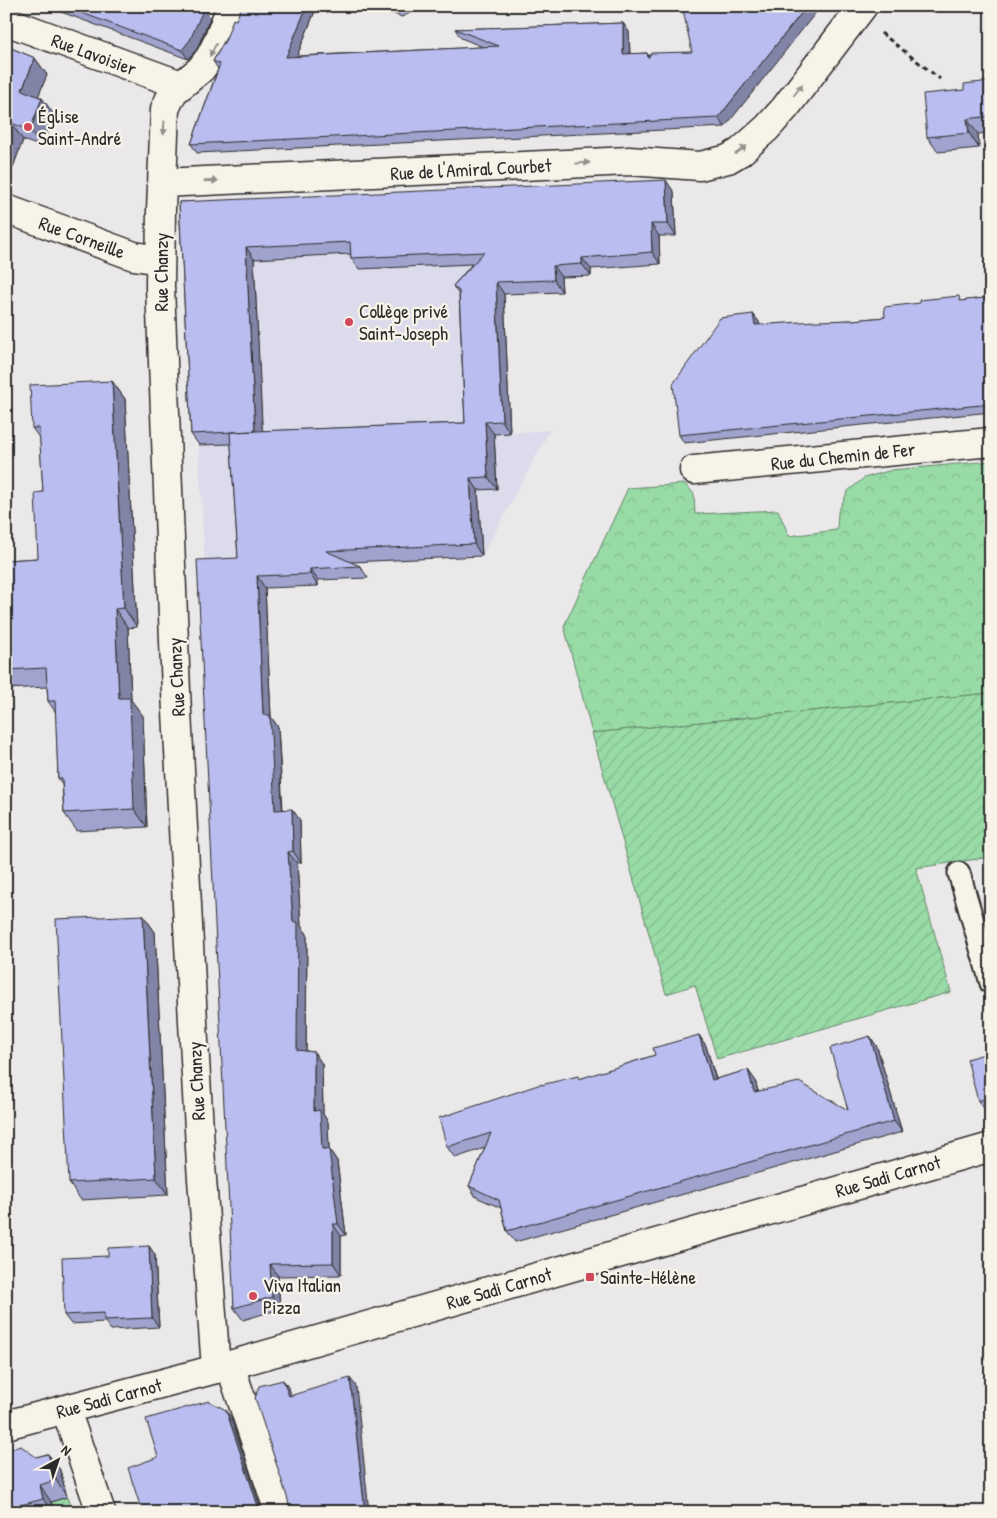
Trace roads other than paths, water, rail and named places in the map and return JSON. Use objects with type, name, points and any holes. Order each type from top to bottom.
[{"type":"street","name":"Rue Chanzy","points":[[231,6],[210,57],[201,69],[173,92],[165,109],[160,260],[165,440],[200,1156],[223,1367],[278,1512]]},
{"type":"street","name":"Rue de l'Amiral Courbet","points":[[162,183],[629,161],[700,166],[728,159],[740,152],[767,128],[785,108],[860,10]]},
{"type":"street","name":"Rue Lavoisier","points":[[6,21],[181,85]]},
{"type":"street","name":"Rue Corneille","points":[[6,209],[134,256],[160,260]]},
{"type":"street","name":"Rue du Chemin de Fer","points":[[694,470],[991,442]]},
{"type":"street","name":"Rue Sadi Carnot","points":[[6,1426],[223,1367],[991,1146]]},
{"type":"street","points":[[66,1410],[101,1512]]},
{"type":"lane","points":[[959,874],[991,983]]},
{"type":"place","name":"Église Saint-André","points":[[28,127]]},
{"type":"place","name":"Collège privé Saint-Joseph","points":[[349,322]]},
{"type":"place","name":"Sainte-Hélène","points":[[590,1277]]},
{"type":"place","name":"Viva Italian Pizza","points":[[253,1296]]}]
